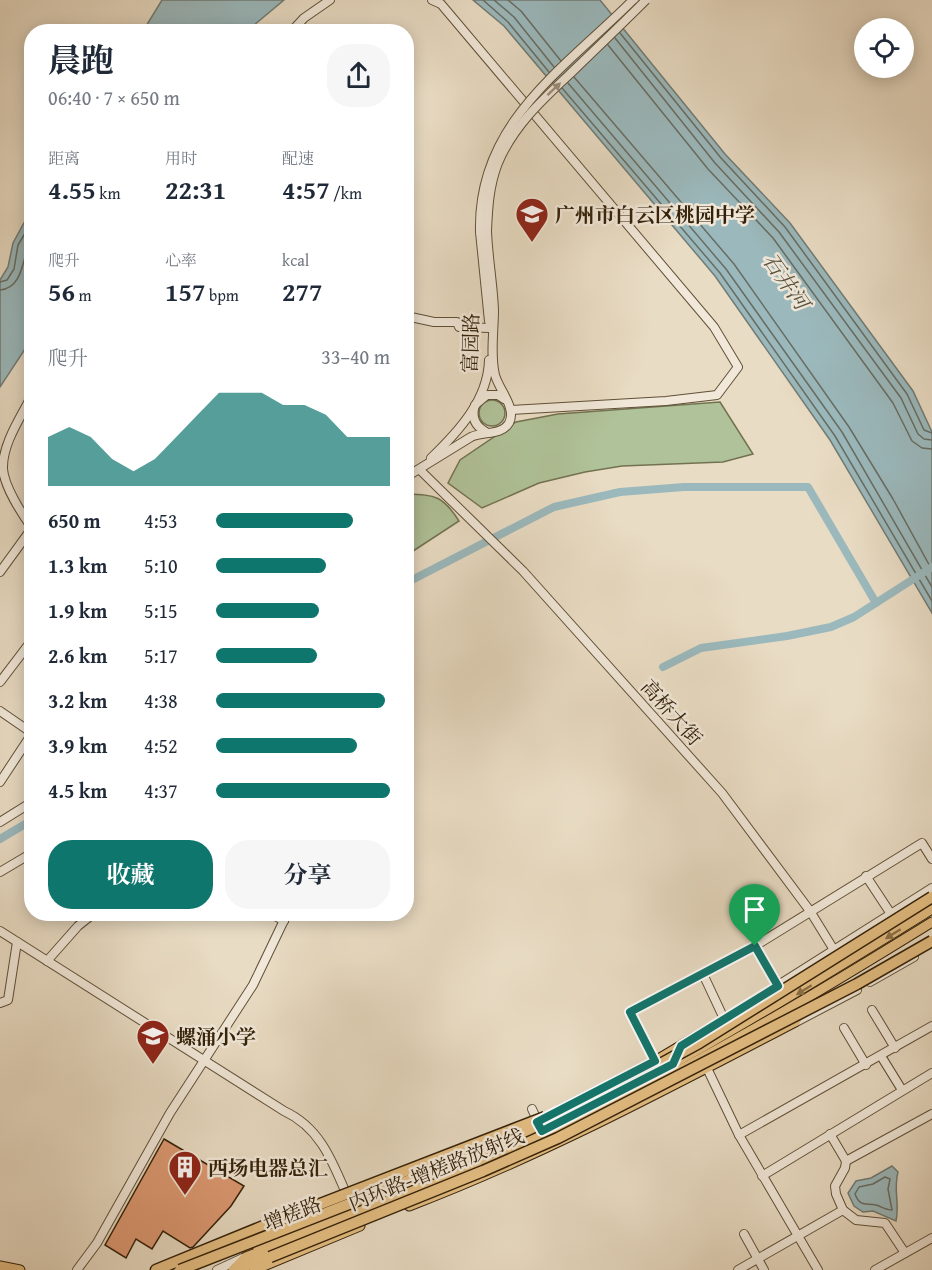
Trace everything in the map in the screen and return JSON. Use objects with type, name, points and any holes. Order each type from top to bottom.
[{"type":"highway","points":[[156,1270],[510,1130],[580,1107],[699,1043],[932,891]]},
{"type":"highway","name":"内环路-增槎路放射线","points":[[270,1257],[483,1171],[558,1138],[857,984],[932,941]]},
{"type":"highway","name":"增槎路","points":[[181,1270],[464,1159],[580,1107]]},
{"type":"highway","points":[[246,1270],[270,1257]]},
{"type":"highway","name":"增槎路","points":[[233,1270],[270,1257]]},
{"type":"main road","name":"增槎路","points":[[167,1270],[258,1245],[375,1200],[673,1064],[730,1025],[853,958],[932,909]]},
{"type":"main road","name":"增槎路","points":[[233,1270],[246,1257],[414,1192],[579,1121],[813,996],[932,922]]},
{"type":"main road","points":[[254,1270],[445,1192],[599,1124],[795,1022],[813,996]]},
{"type":"main road","points":[[217,1256],[244,1241],[348,1198],[540,1126],[712,1027],[730,1025]]},
{"type":"main road","points":[[673,1064],[681,1046]]},
{"type":"main road","points":[[647,1099],[660,1079]]},
{"type":"main road","points":[[579,1121],[599,1124]]},
{"type":"main road","points":[[414,1192],[445,1192]]},
{"type":"main road","points":[[181,1270],[193,1264]]},
{"type":"main road","points":[[0,1266],[20,1270]]},
{"type":"street","points":[[298,24],[330,0]]},
{"type":"street","points":[[432,0],[441,4],[685,292],[714,327],[738,367],[717,395],[666,401],[511,410]]},
{"type":"street","points":[[484,232],[480,206],[483,184],[492,156],[509,126],[533,96],[633,0]]},
{"type":"street","points":[[484,232],[492,182],[498,164],[516,130],[537,105],[646,0]]},
{"type":"street","name":"富园路","points":[[420,470],[456,434],[475,405],[488,372],[489,328],[484,232]]},
{"type":"street","name":"富园路","points":[[484,232],[494,308],[494,367],[507,401]]},
{"type":"street","points":[[414,318],[434,322],[457,322],[459,327],[489,328]]},
{"type":"street","points":[[414,473],[471,437],[486,432],[497,432],[505,427],[511,410],[507,401],[498,395],[490,394],[483,397],[475,405],[474,420],[477,426],[486,432]]},
{"type":"street","points":[[24,411],[5,452],[3,471],[24,516]]},
{"type":"street","name":"高桥大街","points":[[420,470],[546,596],[722,793],[810,911],[834,950]]},
{"type":"street","points":[[0,572],[24,539]]},
{"type":"street","points":[[1,677],[24,650]]},
{"type":"street","points":[[0,711],[24,729]]},
{"type":"street","points":[[0,782],[24,745]]},
{"type":"street","points":[[0,822],[24,807]]},
{"type":"street","points":[[655,1061],[630,1012],[755,946],[922,843],[932,859]]},
{"type":"street","points":[[0,872],[24,858]]},
{"type":"street","points":[[866,876],[891,914]]},
{"type":"street","points":[[703,974],[730,1025],[778,986],[891,914],[932,891]]},
{"type":"street","points":[[47,961],[84,921]]},
{"type":"street","points":[[77,1270],[97,1243],[170,1113],[253,985],[284,921]]},
{"type":"street","points":[[0,931],[284,1111],[299,1118],[323,1142],[348,1198]]},
{"type":"street","points":[[0,1003],[8,1000],[17,942]]},
{"type":"street","points":[[755,946],[778,986]]},
{"type":"street","points":[[795,1022],[932,946]]},
{"type":"street","points":[[872,1010],[896,1048]]},
{"type":"street","points":[[739,1135],[932,1026]]},
{"type":"street","points":[[844,1028],[866,1065]]},
{"type":"street","points":[[881,1056],[902,1090]]},
{"type":"street","points":[[702,1057],[739,1135],[818,1270]]},
{"type":"street","points":[[762,1176],[932,1073]]},
{"type":"street","points":[[532,1109],[540,1126]]},
{"type":"street","points":[[846,1161],[932,1114]]},
{"type":"street","points":[[830,1134],[846,1161],[845,1168],[835,1186],[843,1210],[856,1220],[885,1223],[905,1253]]},
{"type":"street","points":[[371,1189],[375,1200]]},
{"type":"street","points":[[738,1270],[843,1210]]},
{"type":"street","points":[[744,1234],[764,1270]]},
{"type":"street","points":[[875,1270],[932,1238]]},
{"type":"street","points":[[217,1270],[246,1257]]},
{"type":"green space","points":[[492,400],[501,404],[505,413],[501,422],[492,426],[483,422],[479,413],[483,404]]},
{"type":"green space","points":[[720,402],[753,454],[723,462],[622,466],[585,472],[539,483],[482,508],[448,483],[460,460],[516,422],[558,414]]},
{"type":"green space","points":[[414,494],[438,498],[448,506],[459,521],[414,550]]},
{"type":"water","points":[[162,0],[284,0],[255,24],[147,24]]},
{"type":"water","name":"石井河","points":[[473,0],[600,0],[725,154],[790,223],[913,391],[932,432],[932,613],[830,440],[715,276],[504,26]]},
{"type":"water","points":[[24,223],[24,351],[0,387],[0,280],[8,267],[13,243]]},
{"type":"water","points":[[892,1166],[898,1172],[896,1221],[873,1211],[863,1212],[854,1206],[848,1193],[856,1181],[871,1178]]},
{"type":"building","name":"西场电器总汇","points":[[164,1139],[244,1186],[231,1206],[193,1247],[190,1248],[163,1231],[152,1249],[136,1239],[126,1258],[105,1245]]},
{"type":"waterway","points":[[414,579],[554,507],[620,492],[684,487],[808,487],[876,603]]},
{"type":"waterway","points":[[663,667],[701,648],[787,636],[831,627],[854,617],[932,567]]},
{"type":"waterway","points":[[0,839],[24,825]]},
{"type":"place","name":"广州市白云区桃园中学","points":[[532,243]]},
{"type":"place","name":"螺涌小学","points":[[153,1065]]},
{"type":"place","name":"西场电器总汇","points":[[185,1196]]},
{"type":"route","points":[[755,946],[778,986],[681,1046],[673,1064],[542,1131],[537,1122],[655,1061],[630,1012],[755,946]]}]
